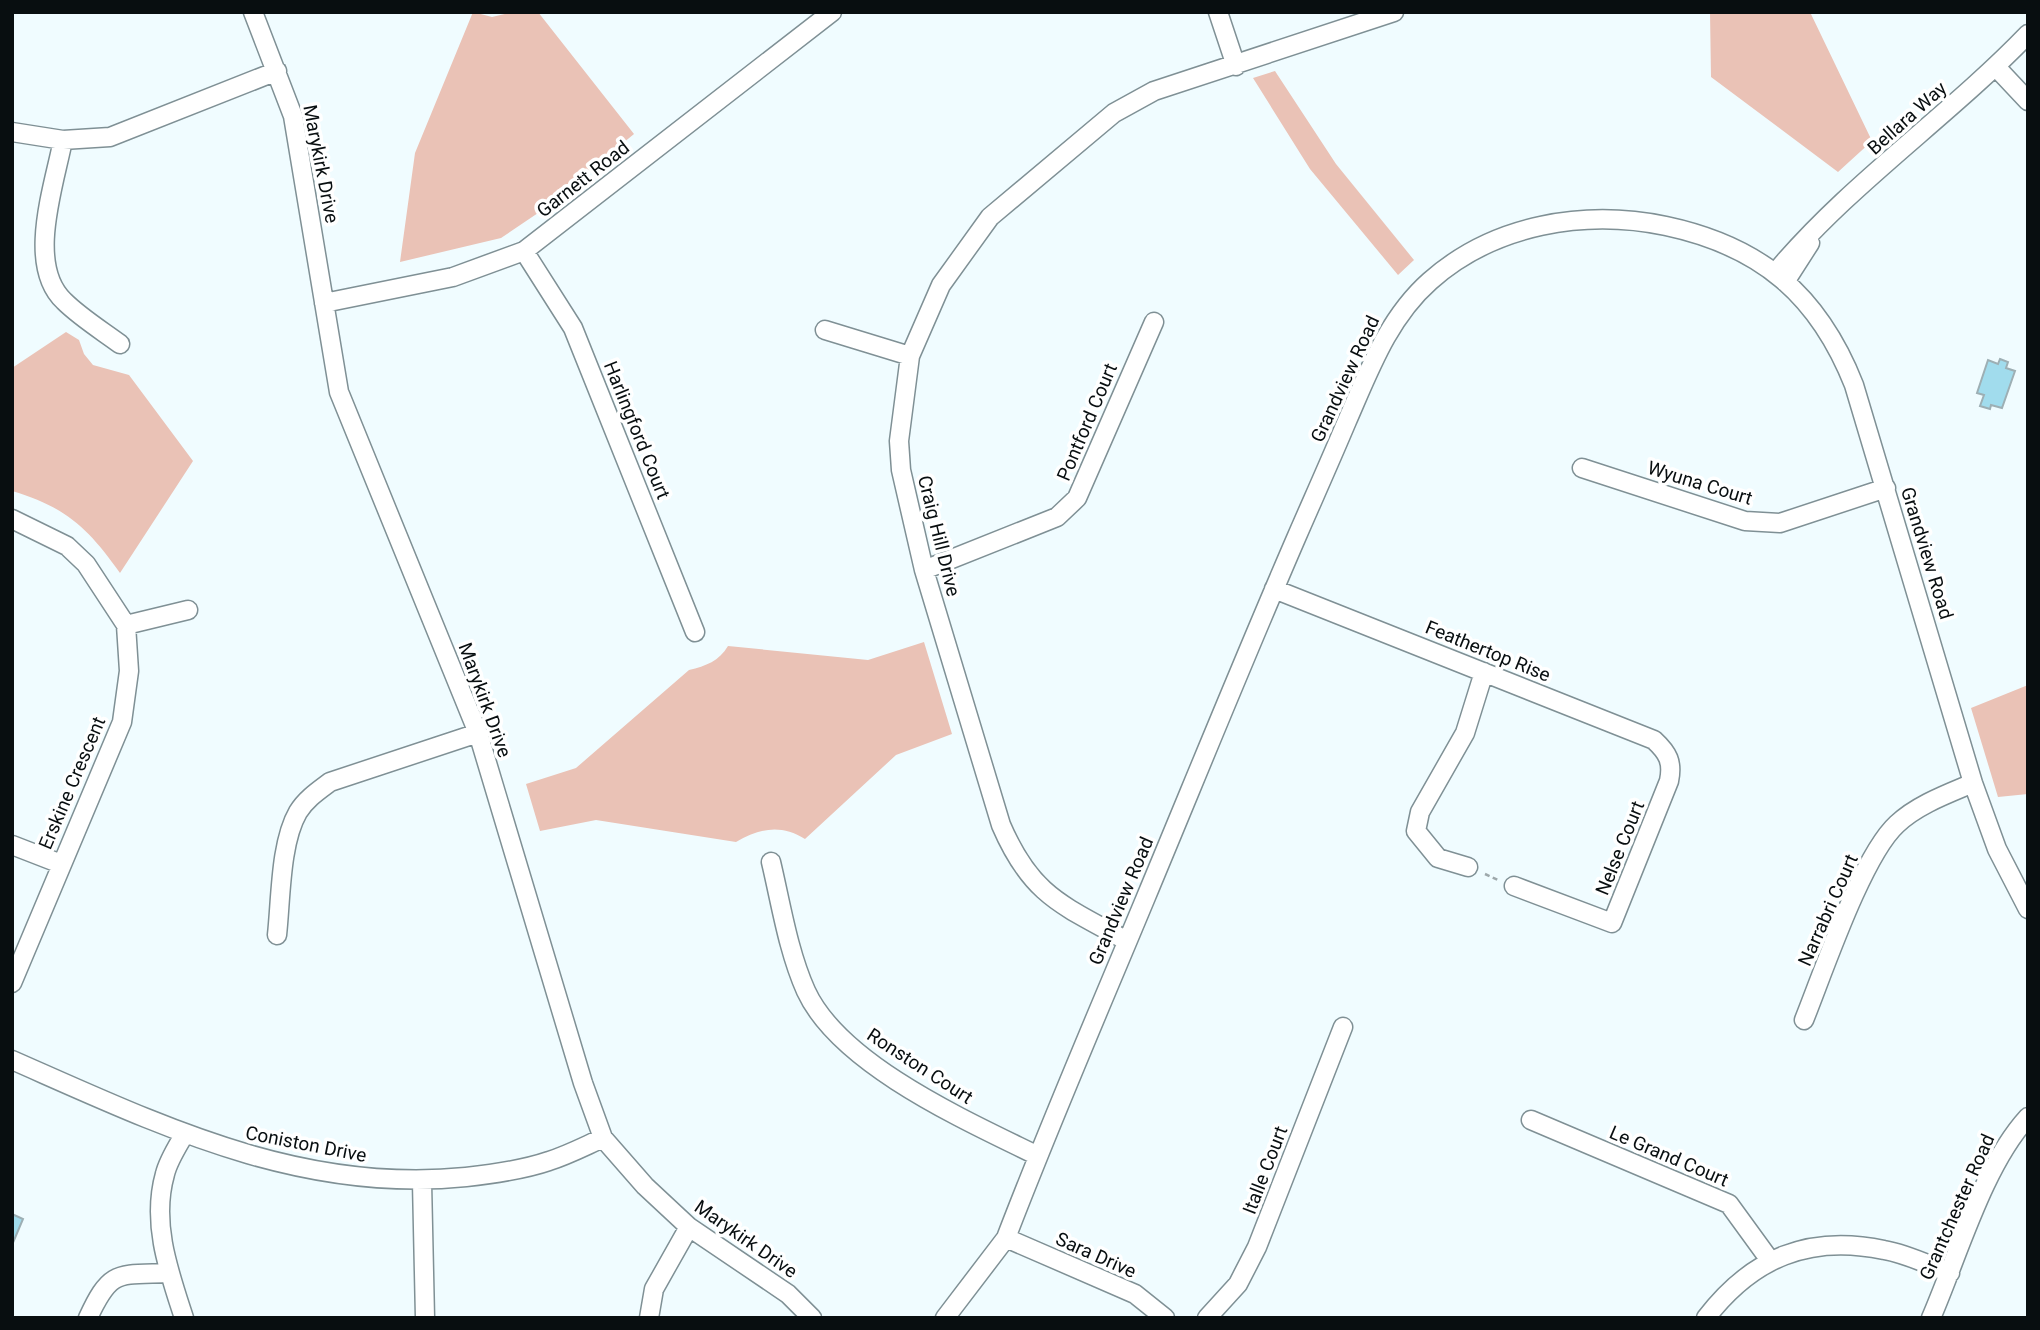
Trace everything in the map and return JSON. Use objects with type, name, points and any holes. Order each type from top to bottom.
[{"type":"street","name":"Marykirk Drive","points":[[253,12],[293,116],[339,392],[478,733],[583,1083],[603,1138],[645,1186],[689,1227],[788,1294],[812,1318]]},
{"type":"street","name":"Garnett Road","points":[[324,303],[453,277],[524,251],[832,12]]},
{"type":"street","points":[[1217,12],[1236,66]]},
{"type":"street","name":"Craig Hill Drive","points":[[1127,942],[1060,904],[1036,885],[1015,858],[1001,825],[924,570],[905,496],[900,440],[911,356],[941,285],[990,217],[1114,113],[1154,92],[1394,12]]},
{"type":"street","name":"Bellara Way","points":[[1780,278],[1838,205],[1996,67],[2028,34]]},
{"type":"street","points":[[1996,67],[2028,101]]},
{"type":"street","points":[[12,132],[62,140],[110,137],[277,71]]},
{"type":"street","points":[[62,140],[43,248],[46,276],[62,300],[120,344]]},
{"type":"street","name":"Grandview Road","points":[[945,1318],[1006,1238],[1274,589],[1377,352],[1401,312],[1431,280],[1464,257],[1528,229],[1597,217],[1637,220],[1705,236],[1738,248],[1780,278],[1813,311],[1845,362],[1886,488],[1972,783],[1997,849],[2028,909]]},
{"type":"street","name":"Harlingford Court","points":[[524,251],[573,328],[695,632]]},
{"type":"street","name":"Pontford Court","points":[[924,570],[1057,517],[1077,498],[1154,322]]},
{"type":"street","points":[[825,330],[911,356]]},
{"type":"street","name":"Wyuna Court","points":[[1583,468],[1745,520],[1780,523],[1886,488]]},
{"type":"street","name":"Erskine Crescent","points":[[12,519],[67,545],[86,564],[126,625],[129,671],[122,722],[12,983]]},
{"type":"street","name":"Feathertop Rise","points":[[1274,589],[1654,740],[1669,757],[1672,769]]},
{"type":"street","points":[[126,625],[188,610]]},
{"type":"street","points":[[1468,867],[1438,858],[1416,831],[1420,813],[1465,733],[1484,672]]},
{"type":"street","points":[[278,935],[288,838],[298,812],[312,796],[330,782],[478,733]]},
{"type":"street","name":"Nelse Court","points":[[1514,886],[1612,923],[1672,769]]},
{"type":"street","name":"Narrabri Court","points":[[1804,1020],[1869,863],[1896,825],[1934,800],[1972,783]]},
{"type":"street","points":[[12,845],[61,864]]},
{"type":"street","name":"Ronston Court","points":[[771,862],[796,963],[807,993],[830,1026],[857,1052],[945,1111],[1038,1156]]},
{"type":"street","name":"Italle Court","points":[[1207,1318],[1238,1284],[1257,1247],[1343,1027]]},
{"type":"street","name":"Coniston Drive","points":[[12,1060],[184,1135],[263,1160],[341,1176],[422,1182],[496,1174],[548,1162],[603,1138]]},
{"type":"street","name":"Grantchester Road","points":[[1931,1318],[1991,1173],[2014,1132],[2028,1117]]},
{"type":"street","name":"Le Grand Court","points":[[1531,1120],[1729,1204],[1769,1259]]},
{"type":"street","points":[[184,1135],[165,1172],[159,1209],[170,1273],[184,1318]]},
{"type":"street","points":[[422,1182],[425,1318]]},
{"type":"street","points":[[649,1318],[654,1289],[689,1227]]},
{"type":"street","name":"Sara Drive","points":[[1006,1238],[1135,1294],[1165,1318]]},
{"type":"street","points":[[1706,1318],[1726,1291],[1769,1259],[1824,1245],[1885,1250],[1950,1273]]},
{"type":"street","points":[[88,1318],[102,1288],[110,1280],[121,1275],[170,1273]]},
{"type":"path","points":[[1468,867],[1514,886]]},
{"type":"shaded area","points":[[473,12],[492,17],[513,12],[538,12],[634,134],[538,213],[501,238],[400,262],[415,153]]},
{"type":"shaded area","points":[[1710,12],[1810,12],[1872,141],[1838,172],[1711,77]]},
{"type":"shaded area","points":[[1275,71],[1336,164],[1414,260],[1398,275],[1310,169],[1253,78]]},
{"type":"shaded area","points":[[66,332],[79,340],[84,354],[93,365],[129,375],[193,461],[120,573],[97,543],[74,521],[47,504],[12,491],[12,368]]},
{"type":"shaded area","points":[[924,642],[952,734],[896,755],[805,839],[787,831],[770,830],[736,842],[596,820],[540,831],[526,784],[576,768],[689,670],[712,662],[728,646],[868,660]]},
{"type":"shaded area","points":[[2028,685],[2028,794],[1998,797],[1971,708]]},
{"type":"building","points":[[2000,359],[2008,362],[2006,368],[2015,371],[2002,408],[1980,406],[1984,395],[1977,393],[1988,360],[1998,364]]},
{"type":"building","points":[[12,1214],[23,1219],[12,1245]]}]
